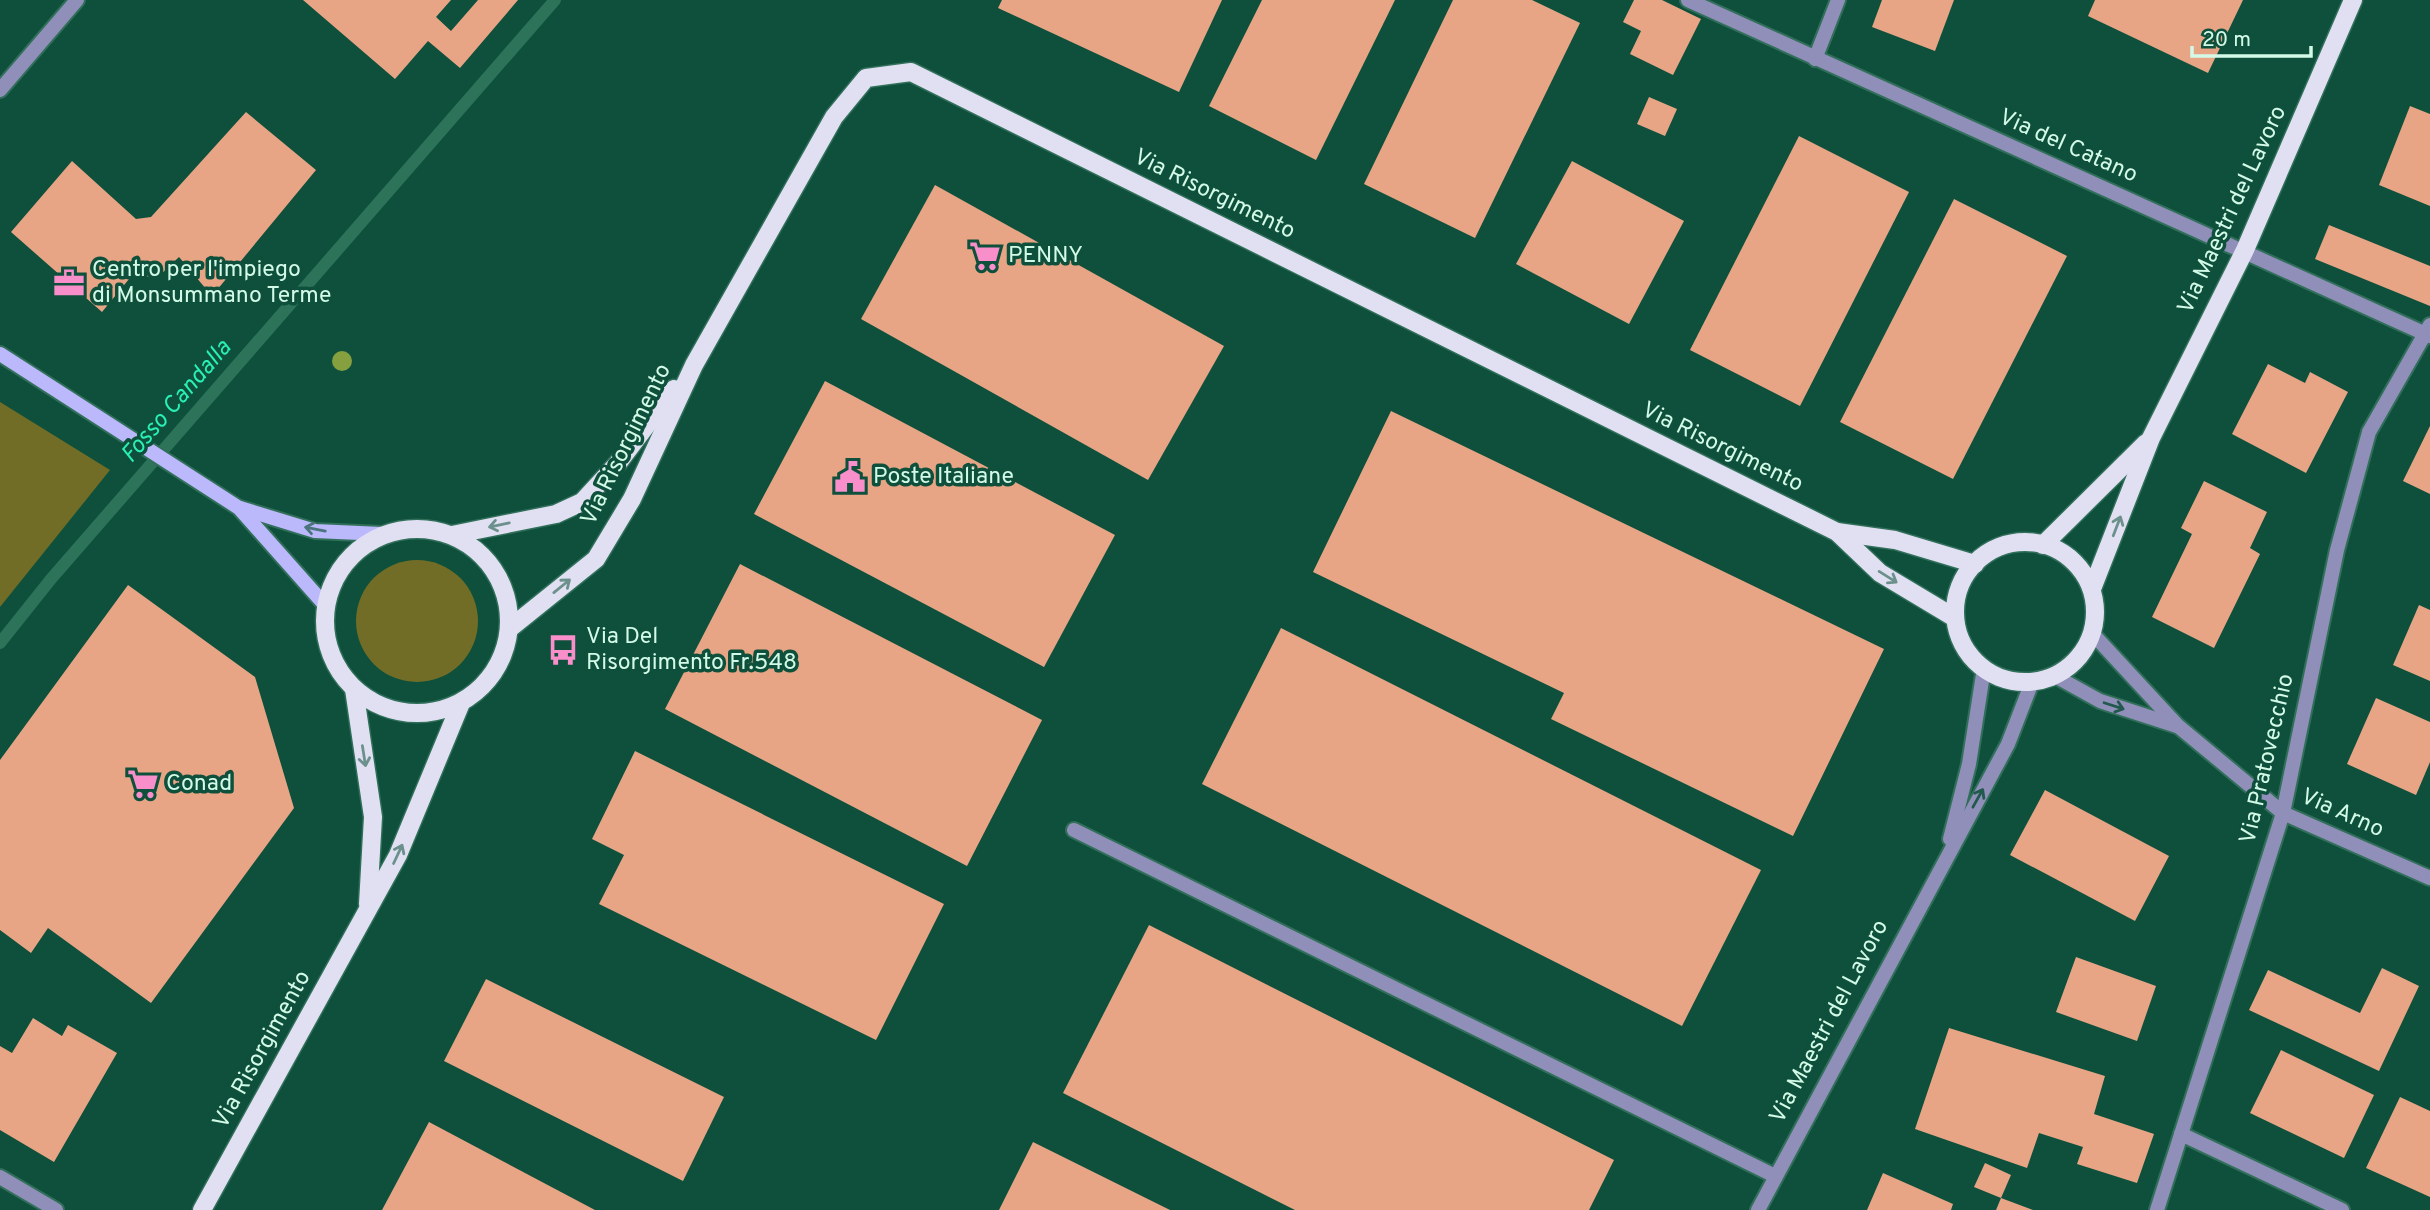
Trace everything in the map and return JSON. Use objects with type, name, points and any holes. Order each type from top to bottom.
[{"type":"main road","name":"Via Maestri del Lavoro","points":[[2092,633],[2095,611],[2092,589],[2151,438],[2245,250],[2353,0]]},
{"type":"main road","name":"Via Risorgimento","points":[[509,629],[596,559],[632,499],[694,365],[834,117],[866,78],[911,72],[1837,532],[1880,573],[1955,618]]},
{"type":"main road","name":"Via Risorgimento","points":[[452,535],[555,514],[582,502],[618,463],[694,365]]},
{"type":"main road","name":"Via Maestri del Lavoro","points":[[2043,545],[2151,438]]},
{"type":"main road","name":"Via Risorgimento","points":[[354,689],[394,710],[428,712],[461,702],[479,690],[494,672],[504,652],[509,629],[507,600],[496,573],[477,550],[452,535],[429,529],[405,529],[382,534],[356,551],[342,567],[335,576],[325,605],[324,628],[329,650],[354,689],[373,817],[367,914]]},
{"type":"main road","name":"Via Risorgimento","points":[[1837,532],[1895,540],[1975,564]]},
{"type":"main road","points":[[2092,589],[2081,570],[2064,554],[2043,545],[2025,542],[2007,544],[1989,552],[1963,579],[1956,598],[1955,618],[1960,637],[1970,655],[1984,668],[1999,677],[2032,682],[2055,676],[2071,665],[2084,650],[2092,633]]},
{"type":"main road","name":"Via Risorgimento","points":[[202,1210],[398,855],[461,702]]},
{"type":"street","points":[[0,90],[77,0]]},
{"type":"street","name":"Via del Catano","points":[[1688,0],[2428,331]]},
{"type":"street","points":[[1815,59],[1838,0]]},
{"type":"street","name":"Via Pratovecchio","points":[[2157,1210],[2283,813],[2337,550],[2369,432],[2428,331]]},
{"type":"street","points":[[0,354],[239,508],[325,605]]},
{"type":"street","points":[[239,508],[315,531],[382,534]]},
{"type":"street","name":"Via Arno","points":[[2092,633],[2178,726],[2283,813],[2430,878]]},
{"type":"street","name":"Via Maestri del Lavoro","points":[[1945,858],[1969,764],[1984,668]]},
{"type":"street","name":"Via Arno","points":[[2055,676],[2100,701],[2178,726]]},
{"type":"street","name":"Via Maestri del Lavoro","points":[[1758,1210],[2008,744],[2032,682]]},
{"type":"street","points":[[1074,830],[1775,1176]]},
{"type":"street","points":[[2181,1134],[2342,1210]]},
{"type":"street","points":[[0,1177],[56,1210]]},
{"type":"shaded area","points":[[0,402],[110,470],[0,607]]},
{"type":"shaded area","points":[[417,560],[440,564],[460,578],[474,598],[478,621],[474,644],[460,664],[440,678],[417,682],[394,678],[374,664],[360,644],[356,621],[360,598],[374,578],[394,564]]},
{"type":"building","points":[[303,0],[451,0],[436,17],[451,31],[478,0],[518,0],[460,68],[428,41],[395,79]]},
{"type":"building","points":[[1002,0],[1222,0],[1179,92],[998,8]]},
{"type":"building","points":[[1262,0],[1395,0],[1316,160],[1209,106]]},
{"type":"building","points":[[1453,0],[1532,0],[1580,23],[1475,238],[1364,184]]},
{"type":"building","points":[[1634,0],[1662,0],[1701,19],[1673,75],[1630,54],[1641,31],[1623,22]]},
{"type":"building","points":[[1882,0],[1954,0],[1935,51],[1872,27]]},
{"type":"building","points":[[2095,0],[2243,0],[2208,73],[2088,16]]},
{"type":"building","points":[[1649,97],[1677,109],[1665,136],[1637,124]]},
{"type":"building","points":[[2410,106],[2430,114],[2430,206],[2379,185]]},
{"type":"building","points":[[246,112],[316,170],[212,296],[179,257],[156,279],[134,273],[102,312],[11,232],[72,161],[136,219],[151,217]]},
{"type":"building","points":[[1799,136],[1909,192],[1800,406],[1690,350]]},
{"type":"building","points":[[1572,161],[1684,221],[1629,324],[1516,264]]},
{"type":"building","points":[[935,185],[1224,346],[1148,480],[861,319]]},
{"type":"building","points":[[1954,199],[2067,256],[1953,479],[1840,422]]},
{"type":"building","points":[[2329,225],[2430,266],[2430,306],[2315,259]]},
{"type":"building","points":[[2268,364],[2305,383],[2310,372],[2348,392],[2306,473],[2232,434]]},
{"type":"building","points":[[825,381],[1115,535],[1044,667],[754,514]]},
{"type":"building","points":[[1391,411],[1884,649],[1793,836],[1551,719],[1564,693],[1313,572]]},
{"type":"building","points":[[2430,426],[2430,494],[2403,481]]},
{"type":"building","points":[[2204,481],[2267,512],[2250,548],[2260,554],[2214,648],[2152,617],[2192,534],[2181,528]]},
{"type":"building","points":[[740,564],[1042,720],[967,866],[665,709]]},
{"type":"building","name":"Conad","points":[[128,585],[255,677],[294,808],[151,1003],[48,928],[31,953],[0,930],[0,760]]},
{"type":"building","points":[[2419,605],[2430,610],[2430,681],[2393,665]]},
{"type":"building","points":[[1281,628],[1761,870],[1682,1026],[1202,784]]},
{"type":"building","points":[[2376,698],[2430,722],[2430,762],[2416,795],[2347,764]]},
{"type":"building","points":[[635,751],[944,904],[876,1040],[599,904],[624,855],[592,839]]},
{"type":"building","points":[[2045,790],[2169,856],[2135,921],[2010,855]]},
{"type":"building","points":[[1149,925],[1614,1160],[1589,1210],[1295,1210],[1063,1093]]},
{"type":"building","points":[[2076,957],[2156,986],[2137,1041],[2056,1012]]},
{"type":"building","points":[[2382,968],[2419,986],[2379,1071],[2249,1010],[2268,970],[2360,1013]]},
{"type":"building","points":[[486,979],[724,1097],[683,1181],[444,1061]]},
{"type":"building","points":[[33,1018],[62,1036],[68,1025],[117,1053],[54,1162],[0,1130],[0,1046],[12,1053]]},
{"type":"building","points":[[1949,1028],[2105,1076],[2094,1114],[2154,1134],[2137,1183],[2077,1164],[2083,1147],[2039,1133],[2027,1168],[1915,1129]]},
{"type":"building","points":[[2281,1050],[2374,1095],[2344,1158],[2250,1113]]},
{"type":"building","points":[[2400,1097],[2430,1111],[2430,1197],[2366,1168]]},
{"type":"building","points":[[429,1122],[595,1210],[382,1210]]},
{"type":"building","points":[[1033,1142],[1170,1210],[999,1210]]},
{"type":"building","points":[[1985,1163],[2011,1175],[2001,1198],[1974,1187]]},
{"type":"building","points":[[1883,1173],[1953,1204],[1951,1210],[1867,1210]]},
{"type":"building","points":[[2001,1198],[2033,1210],[1996,1210]]},
{"type":"waterway","name":"Fosso Candalla","points":[[0,643],[51,579],[555,0]]},
{"type":"place","name":"PENNY","points":[[985,256]]},
{"type":"place","name":"Centro per l'impiego di Monsummano Terme","points":[[69,283]]},
{"type":"place","name":"Poste Italiane","points":[[850,477]]},
{"type":"place","name":"Via Del Risorgimento Fr.548","points":[[563,650]]},
{"type":"place","name":"Conad","points":[[143,784]]}]
